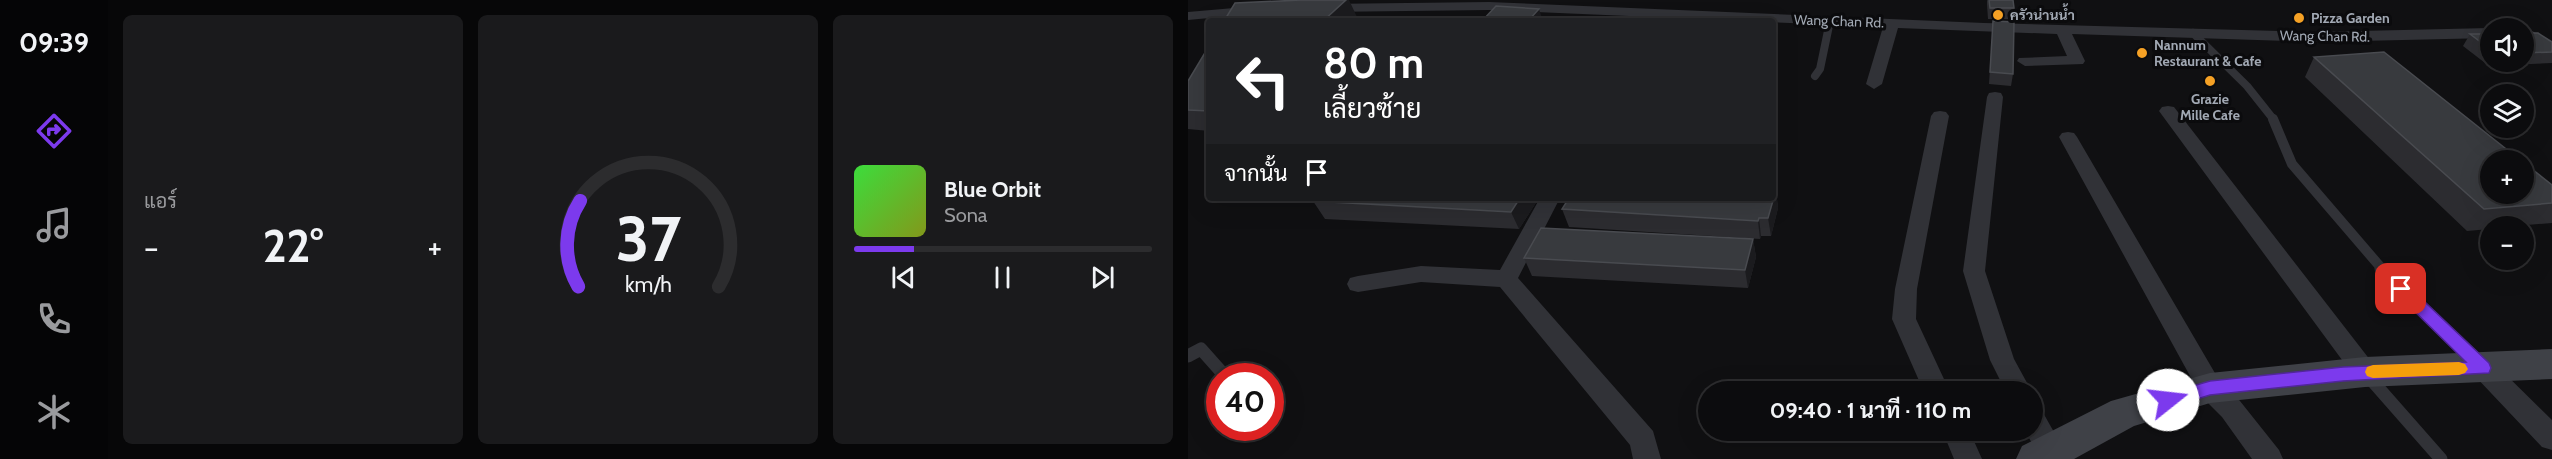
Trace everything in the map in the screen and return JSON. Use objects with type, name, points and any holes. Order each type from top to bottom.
[{"type":"street","name":"Wang Chan Rd.","points":[[1306,8],[1489,6],[1567,9],[1605,16],[1698,18]]},
{"type":"street","points":[[1188,16],[1272,9]]},
{"type":"street","points":[[1559,18],[1567,9]]},
{"type":"street","name":"Wang Chan Rd.","points":[[1776,20],[2316,36],[2480,33]]},
{"type":"street","points":[[1874,84],[1892,23]]},
{"type":"street","points":[[2025,61],[2077,61],[2062,28]]},
{"type":"street","points":[[2534,31],[2552,30]]},
{"type":"street","points":[[2534,38],[2552,50]]},
{"type":"street","points":[[1995,97],[1974,271],[2002,360],[2013,381]]},
{"type":"street","points":[[2168,111],[2365,372]]},
{"type":"street","points":[[1932,381],[1904,319],[1906,289],[1940,116]]},
{"type":"street","points":[[2068,137],[2210,388],[2231,408],[2270,459]]},
{"type":"street","points":[[1506,279],[1548,201]]},
{"type":"street","points":[[1530,235],[1589,238]]},
{"type":"street","points":[[1358,284],[1421,274],[1506,279],[1643,440],[1647,459]]},
{"type":"street","points":[[2043,455],[2124,413],[2210,388],[2365,372],[2552,363]]},
{"type":"street","points":[[2483,368],[2552,438]]},
{"type":"street","points":[[1960,441],[1968,459]]},
{"type":"lane","points":[[1815,76],[1820,69],[1830,21]]},
{"type":"lane","points":[[2193,33],[2263,104],[2277,123],[2285,154],[2292,164],[2377,264],[2483,368]]},
{"type":"lane","points":[[1188,356],[1201,349],[1213,363]]},
{"type":"lane","points":[[2365,372],[2441,459]]},
{"type":"building","points":[[1346,0],[1326,18],[1226,18],[1235,3]]},
{"type":"building","points":[[1989,0],[2013,0],[2014,8],[1990,8]]},
{"type":"building","points":[[1496,6],[1539,9],[1531,18],[1485,18]]},
{"type":"building","points":[[1993,21],[2014,22],[2013,74],[1990,72]]},
{"type":"building","points":[[2534,33],[2552,42],[2552,52],[2534,53]]},
{"type":"building","points":[[2470,34],[2480,34],[2480,42]]},
{"type":"building","points":[[1206,51],[1206,111],[1188,110],[1188,81]]},
{"type":"building","points":[[2384,52],[2480,128],[2480,138],[2492,138],[2507,150],[2480,150],[2480,204],[2534,204],[2534,171],[2552,185],[2552,203],[2484,209],[2314,57]]},
{"type":"building","points":[[1313,201],[1518,201],[1511,212]]},
{"type":"building","points":[[1567,201],[1773,201],[1768,218],[1759,218],[1758,221],[1562,209]]},
{"type":"building","points":[[1541,228],[1753,239],[1745,270],[1524,258]]},
{"type":"slow traffic","points":[[2373,372],[2459,369]]},
{"type":"place","name":"ครัวน่านน้ำ","points":[[1998,15]]},
{"type":"place","name":"Pizza Garden","points":[[2299,18]]},
{"type":"place","name":"Nannum Restaurant & Cafe","points":[[2142,53]]},
{"type":"place","name":"Grazie Mille Cafe","points":[[2210,81]]},
{"type":"route","points":[[2168,400],[2210,388],[2343,374],[2483,368],[2401,289]]}]
